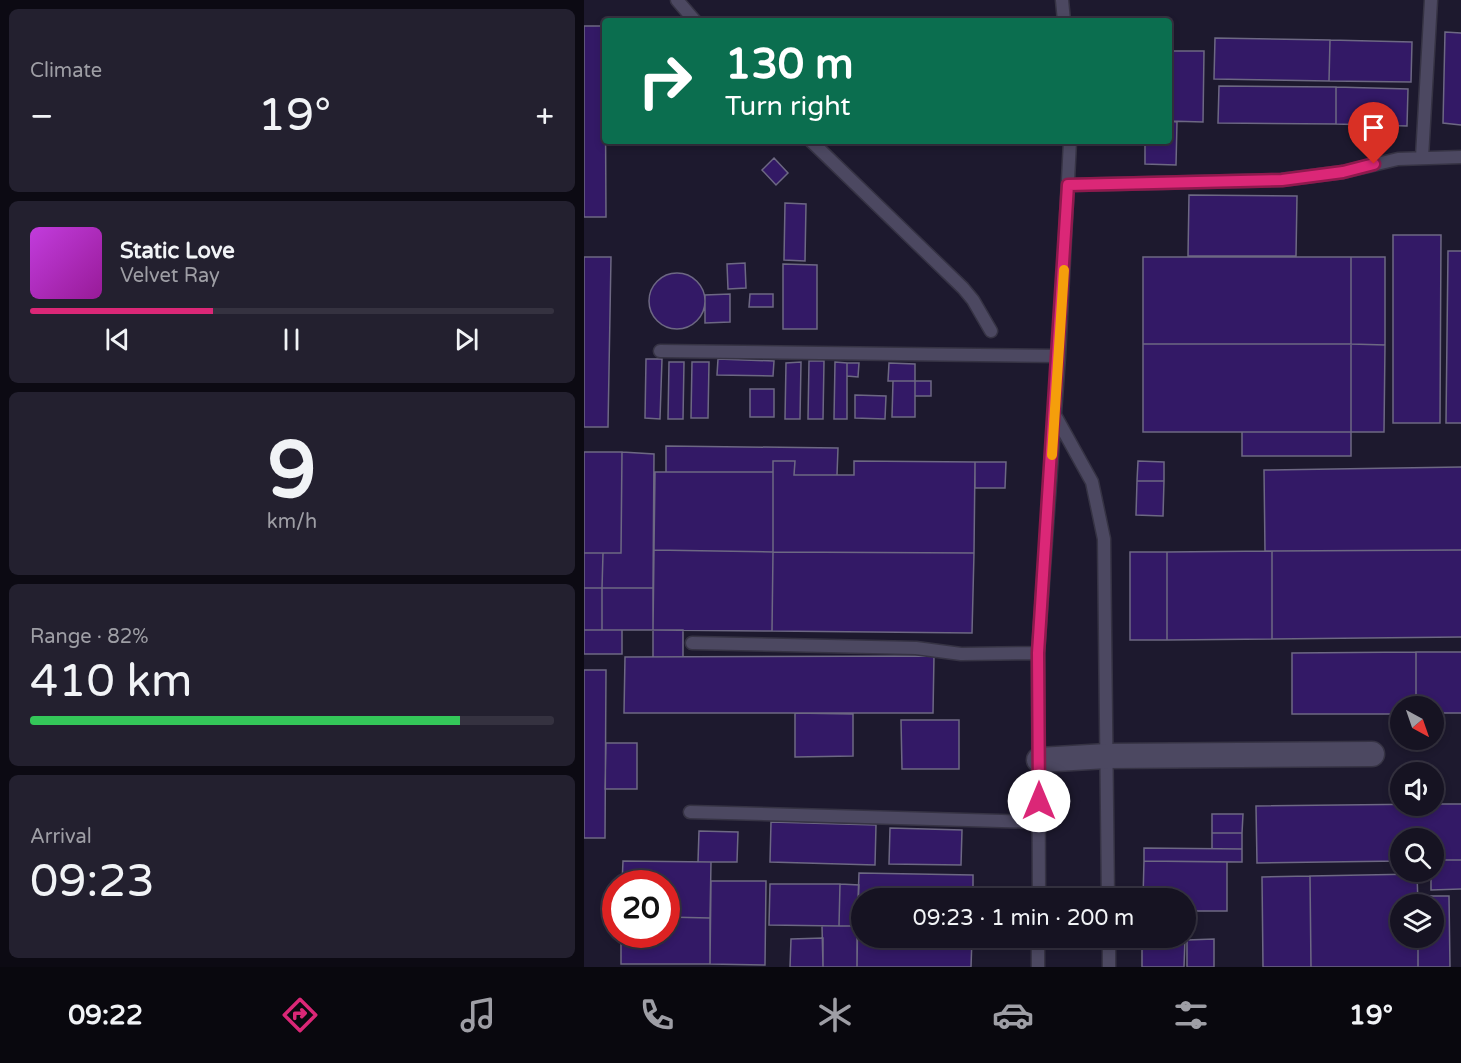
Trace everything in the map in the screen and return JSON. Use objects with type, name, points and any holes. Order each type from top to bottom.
[{"type":"street","points":[[1039,760],[1107,756],[1372,754]]},
{"type":"lane","points":[[677,0],[692,18]]},
{"type":"lane","points":[[1062,0],[1064,18]]},
{"type":"lane","points":[[1422,157],[1431,0]]},
{"type":"lane","points":[[814,144],[963,288],[973,300],[991,331]]},
{"type":"lane","points":[[1038,888],[1038,653],[1059,356],[1070,144]]},
{"type":"lane","points":[[1068,185],[1282,180],[1343,172],[1398,159],[1462,157]]},
{"type":"lane","points":[[660,351],[1059,356]]},
{"type":"lane","points":[[1055,416],[1092,482],[1104,539],[1108,888]]},
{"type":"lane","points":[[692,643],[916,648],[961,654],[1038,653]]},
{"type":"lane","points":[[690,812],[1039,822]]},
{"type":"lane","points":[[1038,948],[1038,967]]},
{"type":"lane","points":[[1109,948],[1109,967]]},
{"type":"building","points":[[584,26],[602,26],[602,144],[606,144],[606,217],[584,217]]},
{"type":"building","points":[[1445,32],[1462,33],[1462,125],[1443,123]]},
{"type":"building","points":[[1215,38],[1330,40],[1329,81],[1214,79]]},
{"type":"building","points":[[1330,40],[1412,42],[1411,82],[1329,81]]},
{"type":"building","points":[[1172,51],[1204,51],[1203,122],[1172,121]]},
{"type":"building","points":[[1219,86],[1336,87],[1336,124],[1218,123]]},
{"type":"building","points":[[1336,87],[1408,89],[1407,126],[1336,124]]},
{"type":"building","points":[[1172,121],[1177,122],[1176,165],[1145,164],[1145,144],[1172,144]]},
{"type":"building","points":[[774,158],[788,173],[776,185],[762,170]]},
{"type":"building","points":[[1189,195],[1297,196],[1296,256],[1188,256]]},
{"type":"building","points":[[785,203],[806,204],[805,261],[784,260]]},
{"type":"building","points":[[1393,235],[1441,235],[1440,423],[1393,423]]},
{"type":"building","points":[[1448,251],[1462,251],[1462,423],[1446,423]]},
{"type":"building","points":[[584,257],[611,257],[608,427],[584,427]]},
{"type":"building","points":[[1143,257],[1351,257],[1351,344],[1143,344]]},
{"type":"building","points":[[1351,257],[1385,257],[1385,345],[1351,344]]},
{"type":"building","points":[[745,263],[746,288],[728,289],[727,264]]},
{"type":"building","points":[[783,264],[817,265],[817,329],[783,329]]},
{"type":"building","points":[[677,273],[688,275],[697,281],[703,290],[705,301],[703,312],[697,321],[688,327],[677,329],[666,327],[657,321],[651,312],[649,301],[651,290],[657,281],[666,275]]},
{"type":"building","points":[[730,294],[730,322],[705,323],[705,295]]},
{"type":"building","points":[[750,294],[773,294],[773,307],[749,307]]},
{"type":"building","points":[[1143,344],[1351,344],[1351,432],[1143,432]]},
{"type":"building","points":[[1351,344],[1385,345],[1384,432],[1351,432]]},
{"type":"building","points":[[646,359],[662,359],[660,419],[645,418]]},
{"type":"building","points":[[718,359],[774,361],[773,376],[717,375]]},
{"type":"building","points":[[809,361],[824,361],[823,419],[808,419]]},
{"type":"building","points":[[669,362],[684,362],[683,419],[668,419]]},
{"type":"building","points":[[692,362],[709,362],[708,418],[691,418]]},
{"type":"building","points":[[801,362],[800,419],[785,419],[786,363]]},
{"type":"building","points":[[835,362],[847,363],[847,419],[834,419]]},
{"type":"building","points":[[847,363],[859,363],[858,377],[847,376]]},
{"type":"building","points":[[889,363],[915,364],[915,381],[888,381]]},
{"type":"building","points":[[893,381],[915,381],[915,417],[892,417]]},
{"type":"building","points":[[915,381],[931,381],[931,396],[915,396]]},
{"type":"building","points":[[750,389],[774,389],[774,417],[750,417]]},
{"type":"building","points":[[855,395],[886,396],[885,419],[855,418]]},
{"type":"building","points":[[1242,432],[1351,432],[1351,456],[1242,456]]},
{"type":"building","points":[[666,446],[838,448],[837,475],[794,475],[795,461],[773,461],[773,472],[666,472]]},
{"type":"building","points":[[584,452],[622,452],[621,553],[584,553]]},
{"type":"building","points":[[622,452],[654,454],[653,588],[602,588],[603,553],[621,553]]},
{"type":"building","points":[[773,461],[795,461],[794,475],[854,475],[854,461],[975,462],[974,553],[773,552]]},
{"type":"building","points":[[1138,461],[1164,462],[1164,481],[1137,481]]},
{"type":"building","points":[[975,462],[1006,462],[1005,488],[975,488]]},
{"type":"building","points":[[1462,467],[1462,550],[1265,551],[1264,470]]},
{"type":"building","points":[[655,472],[773,472],[773,552],[654,550]]},
{"type":"building","points":[[1137,481],[1164,481],[1163,516],[1136,515]]},
{"type":"building","points":[[654,550],[773,552],[772,631],[653,630]]},
{"type":"building","points":[[1462,550],[1462,637],[1272,639],[1272,551]]},
{"type":"building","points":[[1272,551],[1272,639],[1167,640],[1167,552]]},
{"type":"building","points":[[773,552],[974,553],[972,633],[772,631]]},
{"type":"building","points":[[1130,552],[1167,552],[1167,640],[1130,640]]},
{"type":"building","points":[[584,553],[603,553],[602,588],[584,588]]},
{"type":"building","points":[[584,588],[602,588],[602,630],[584,630]]},
{"type":"building","points":[[602,588],[653,588],[653,630],[602,630]]},
{"type":"building","points":[[584,630],[622,630],[622,654],[584,654]]},
{"type":"building","points":[[653,630],[683,630],[683,657],[653,657]]},
{"type":"building","points":[[1416,652],[1462,652],[1462,713],[1444,713],[1444,696],[1416,696]]},
{"type":"building","points":[[1416,652],[1416,696],[1390,696],[1390,714],[1292,714],[1292,653]]},
{"type":"building","points":[[934,656],[933,713],[624,713],[625,657]]},
{"type":"building","points":[[584,670],[606,670],[605,838],[584,838]]},
{"type":"building","points":[[795,713],[853,714],[853,756],[795,757]]},
{"type":"building","points":[[901,720],[959,720],[959,769],[902,769]]},
{"type":"building","points":[[606,743],[637,743],[637,789],[605,789]]},
{"type":"building","points":[[1444,804],[1462,804],[1462,860],[1444,860],[1444,828],[1390,828],[1390,861],[1257,863],[1256,806],[1390,805],[1390,816],[1444,816]]},
{"type":"building","points":[[1212,814],[1243,814],[1242,833],[1212,833]]},
{"type":"building","points":[[771,822],[876,825],[875,865],[770,862]]},
{"type":"building","points":[[890,828],[962,830],[961,865],[889,864]]},
{"type":"building","points":[[699,831],[738,832],[737,862],[698,862]]},
{"type":"building","points":[[1212,833],[1242,833],[1242,849],[1212,849]]},
{"type":"building","points":[[1144,848],[1242,849],[1242,862],[1144,861]]},
{"type":"building","points":[[1444,860],[1462,860],[1462,889],[1431,890],[1431,882],[1444,882]]},
{"type":"building","points":[[623,861],[711,862],[710,918],[680,917],[680,870],[623,870]]},
{"type":"building","points":[[1144,861],[1227,862],[1227,911],[1196,911],[1196,888],[1143,888]]},
{"type":"building","points":[[859,873],[973,875],[973,888],[858,888]]},
{"type":"building","points":[[1390,875],[1390,882],[1417,882],[1418,894],[1390,894],[1390,948],[1418,948],[1418,967],[1311,967],[1310,876]]},
{"type":"building","points":[[1310,876],[1311,967],[1263,967],[1262,877]]},
{"type":"building","points":[[711,881],[766,881],[765,965],[710,964]]},
{"type":"building","points":[[770,884],[840,884],[839,926],[769,925]]},
{"type":"building","points":[[840,884],[859,885],[859,888],[851,888],[851,926],[839,926]]},
{"type":"building","points":[[1444,896],[1449,896],[1450,967],[1418,967],[1418,948],[1444,948]]},
{"type":"building","points":[[680,917],[710,918],[710,964],[621,964],[621,948],[680,948]]},
{"type":"building","points":[[822,926],[851,926],[851,948],[857,948],[857,967],[823,967]]},
{"type":"building","points":[[823,938],[823,967],[790,967],[791,939]]},
{"type":"building","points":[[1214,939],[1214,967],[1187,967],[1187,948],[1196,948],[1196,940]]},
{"type":"building","points":[[857,948],[972,948],[971,967],[857,967]]},
{"type":"building","points":[[1142,948],[1185,948],[1184,967],[1142,967]]},
{"type":"slow traffic","points":[[1052,455],[1064,270]]},
{"type":"route","points":[[1039,801],[1038,653],[1058,376],[1068,185],[1282,180],[1343,172],[1374,164]]}]
